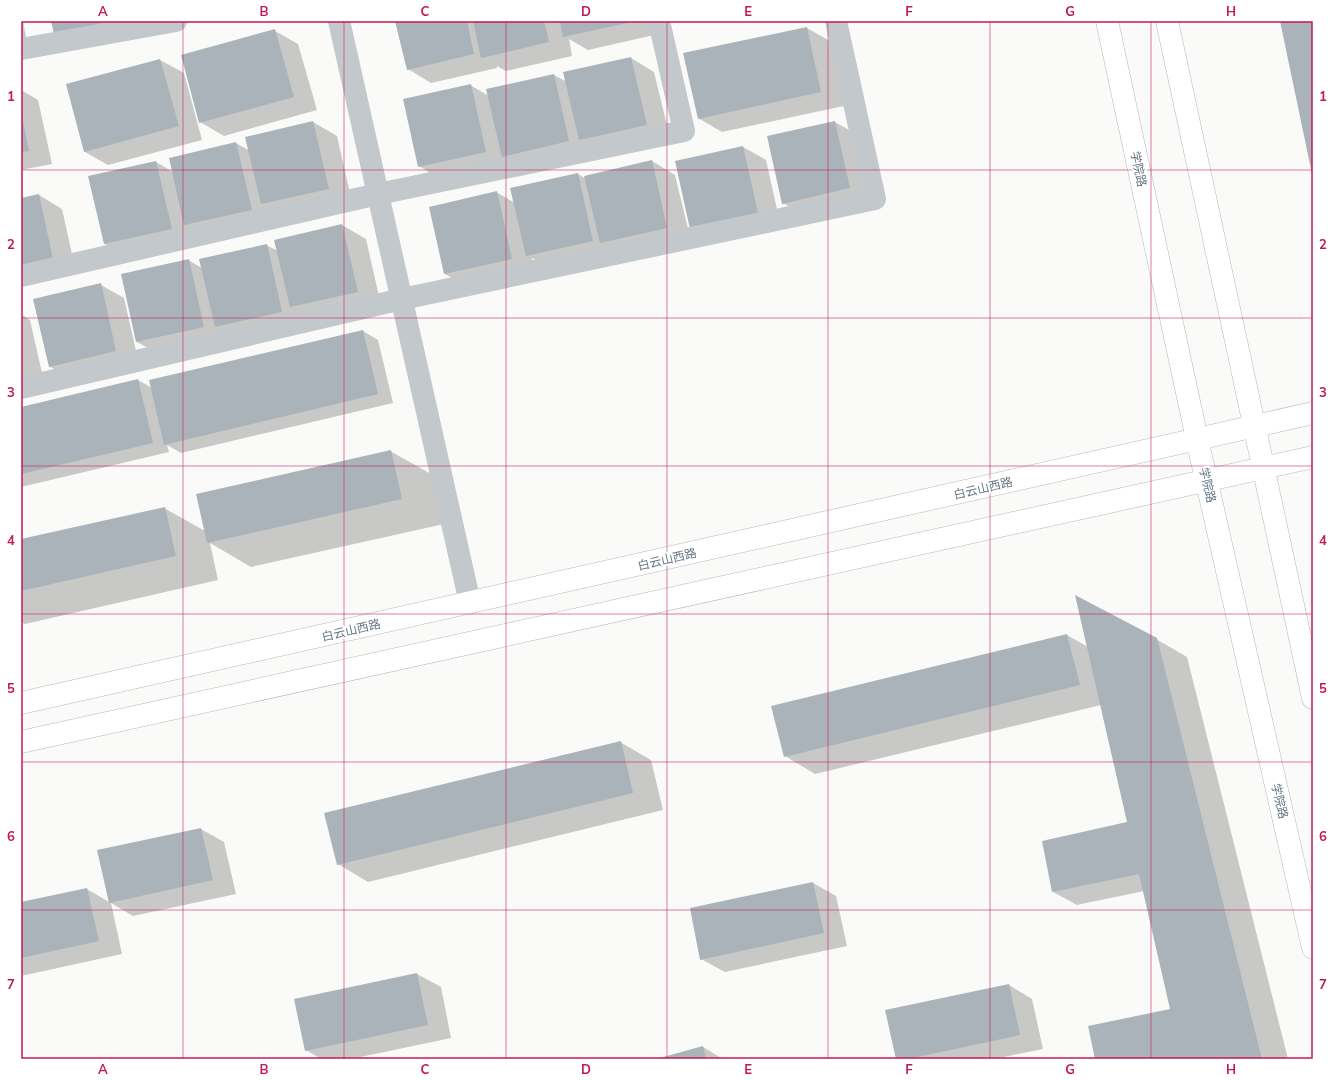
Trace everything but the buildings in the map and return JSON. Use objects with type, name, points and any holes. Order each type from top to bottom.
[{"type":"main road","name":"学院路","points":[[1107,21],[1197,439],[1313,948]]},
{"type":"main road","points":[[1167,21],[1313,698]]},
{"type":"main road","name":"白云山西路","points":[[21,703],[1313,413]]},
{"type":"main road","points":[[21,742],[1313,457]]},
{"type":"street","points":[[21,50],[176,21]]},
{"type":"street","points":[[339,21],[470,603]]},
{"type":"street","points":[[21,276],[378,194],[684,131],[659,21]]},
{"type":"street","points":[[21,388],[402,299],[875,199],[836,21]]}]
